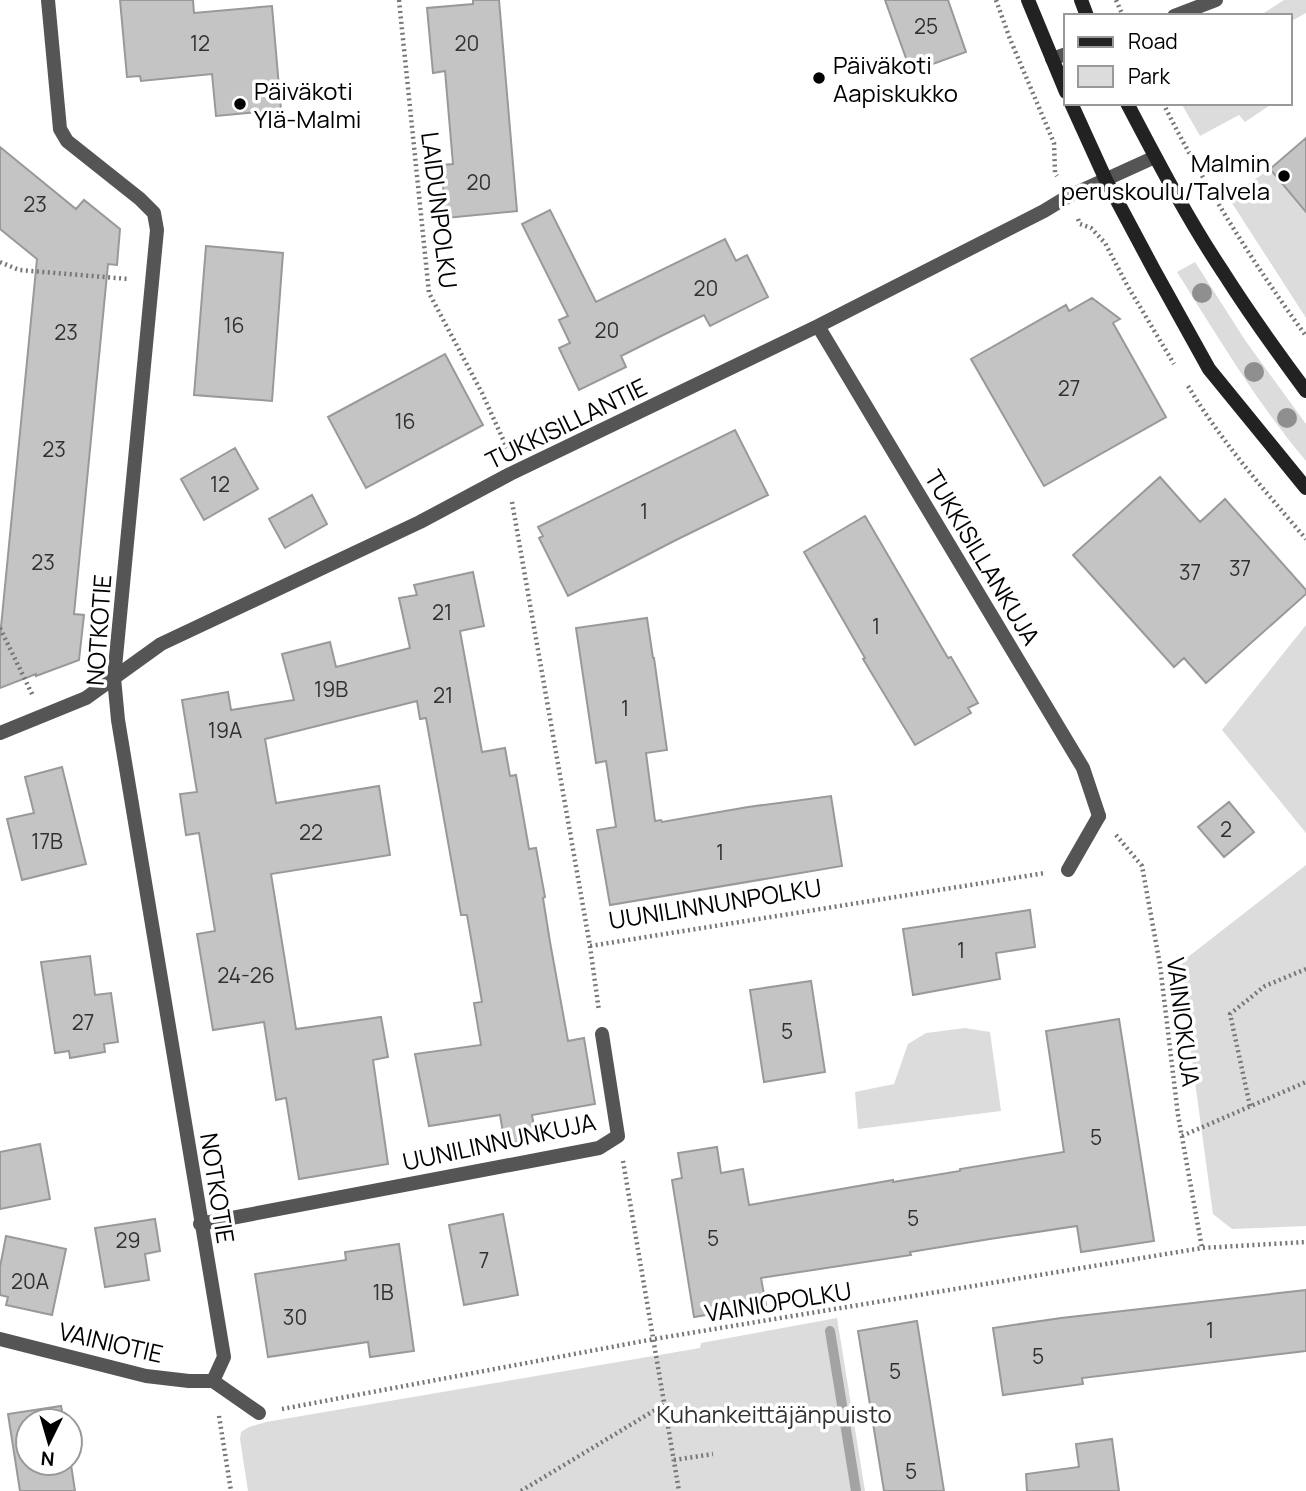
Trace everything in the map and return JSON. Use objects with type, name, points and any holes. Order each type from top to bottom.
[{"type":"main road","points":[[1028,0],[1064,87]]},
{"type":"main road","points":[[1072,105],[1106,180],[1209,369],[1306,488]]},
{"type":"main road","points":[[1128,105],[1155,158],[1221,270],[1306,391]]},
{"type":"street","name":"NOTKOTIE","points":[[48,0],[60,129],[67,141],[154,213],[157,230],[114,678],[118,720],[223,1357],[213,1381]]},
{"type":"street","points":[[1179,14],[1216,0]]},
{"type":"street","points":[[1052,59],[1064,55]]},
{"type":"street","name":"TUKKISILLANTIE","points":[[0,733],[86,698],[161,643],[408,527],[510,474],[818,326],[1067,197],[1155,158]]},
{"type":"street","name":"TUKKISILLANKUJA","points":[[818,326],[1083,768],[1099,816]]},
{"type":"street","points":[[1068,870],[1099,816]]},
{"type":"street","name":"UUNILINNUNKUJA","points":[[200,1224],[598,1148],[618,1136],[602,1034]]},
{"type":"street","name":"VAINIOTIE","points":[[0,1339],[146,1376],[213,1381]]},
{"type":"street","points":[[213,1381],[259,1413]]},
{"type":"path","name":"LAIDUNPOLKU","points":[[399,0],[429,293],[508,449]]},
{"type":"path","points":[[996,0],[1054,143],[1055,173]]},
{"type":"path","points":[[1164,105],[1185,148],[1232,225],[1306,336]]},
{"type":"path","points":[[0,262],[19,270],[129,279]]},
{"type":"path","name":"UUNILINNUNPOLKU","points":[[512,500],[590,946],[1068,870]]},
{"type":"path","points":[[0,628],[43,715]]},
{"type":"path","name":"VAINIOKUJA","points":[[1099,816],[1142,866],[1160,965],[1182,1136],[1202,1248]]},
{"type":"path","points":[[590,946],[602,1034]]},
{"type":"path","points":[[1250,1106],[1230,1014],[1265,986],[1306,969]]},
{"type":"path","points":[[1182,1136],[1306,1082]]},
{"type":"path","points":[[618,1136],[679,1491]]},
{"type":"path","name":"VAINIOPOLKU","points":[[259,1413],[654,1339],[1202,1248],[1306,1242]]},
{"type":"path","points":[[521,1491],[665,1404]]},
{"type":"path","points":[[220,1423],[231,1491]]},
{"type":"path","points":[[674,1460],[713,1454]]},
{"type":"green space","points":[[1284,0],[1306,0],[1306,13],[1292,21],[1292,14],[1262,14]]},
{"type":"green space","points":[[1182,105],[1270,105],[1245,122],[1239,115],[1200,136]]},
{"type":"green space","points":[[1270,169],[1306,212],[1306,318],[1230,200],[1238,191]]},
{"type":"green space","points":[[1195,262],[1245,340],[1306,424],[1306,461],[1254,393],[1177,272]]},
{"type":"green space","points":[[1306,625],[1306,833],[1222,730]]},
{"type":"green space","points":[[1306,865],[1306,1226],[1232,1229],[1213,1214],[1179,964]]},
{"type":"green space","points":[[965,1028],[990,1032],[1001,1111],[858,1129],[855,1092],[894,1084],[908,1044],[926,1033]]},
{"type":"green space","name":"Kuhankeittäjänpuisto","points":[[837,1318],[865,1491],[248,1491],[241,1432],[266,1422],[700,1348],[701,1343]]},
{"type":"building","points":[[120,0],[193,0],[194,13],[272,6],[281,110],[216,116],[212,74],[141,81],[140,76],[127,77]]},
{"type":"building","points":[[473,0],[499,0],[517,211],[446,218],[441,165],[453,164],[445,71],[433,73],[427,8],[473,4]]},
{"type":"building","points":[[885,0],[948,0],[966,52],[911,72]]},
{"type":"building","points":[[1306,138],[1306,212],[1270,169]]},
{"type":"building","points":[[0,147],[76,209],[84,200],[120,229],[117,265],[108,264],[74,614],[84,615],[79,660],[0,688],[0,637],[37,259],[0,229]]},
{"type":"building","points":[[550,210],[596,302],[725,239],[736,261],[747,255],[768,297],[710,326],[704,315],[655,339],[621,356],[626,367],[579,390],[559,348],[570,343],[559,320],[568,316],[522,224]]},
{"type":"building","points":[[206,246],[283,253],[272,401],[194,395]]},
{"type":"building","points":[[1092,298],[1120,319],[1113,323],[1166,417],[1044,486],[971,359],[1066,305],[1069,311]]},
{"type":"building","points":[[445,354],[483,425],[366,488],[328,417]]},
{"type":"building","points":[[735,430],[768,495],[568,596],[539,538],[543,536],[538,527]]},
{"type":"building","points":[[235,448],[258,489],[204,520],[181,479]]},
{"type":"building","points":[[1160,477],[1200,522],[1225,499],[1306,590],[1306,594],[1206,683],[1184,658],[1174,667],[1073,555]]},
{"type":"building","points":[[312,495],[327,524],[285,548],[269,519]]},
{"type":"building","points":[[865,516],[948,658],[951,657],[978,703],[968,708],[971,713],[915,745],[863,659],[865,658],[804,552]]},
{"type":"building","points":[[473,572],[484,626],[460,631],[482,752],[505,748],[510,776],[516,775],[529,849],[536,848],[568,1041],[584,1038],[595,1104],[532,1115],[536,1139],[505,1144],[500,1115],[429,1126],[415,1054],[481,1045],[474,1003],[482,1002],[467,915],[461,915],[426,718],[420,719],[417,701],[265,739],[276,803],[379,786],[390,855],[271,874],[296,1029],[381,1017],[388,1057],[373,1060],[388,1164],[299,1179],[286,1098],[276,1100],[264,1022],[213,1030],[197,934],[215,931],[199,833],[186,835],[180,794],[197,792],[182,700],[228,692],[231,710],[294,700],[282,654],[330,642],[336,667],[410,648],[399,598],[417,595],[414,585]]},
{"type":"building","points":[[647,618],[667,750],[646,753],[655,821],[831,796],[842,866],[610,905],[597,830],[616,827],[606,761],[596,763],[576,628]]},
{"type":"building","points":[[62,767],[86,864],[22,880],[7,819],[34,813],[25,777]]},
{"type":"building","points":[[1229,802],[1254,832],[1224,857],[1198,827]]},
{"type":"building","points":[[1030,910],[1035,947],[996,953],[1000,979],[913,995],[903,929]]},
{"type":"building","points":[[90,956],[95,995],[111,993],[118,1042],[104,1044],[105,1052],[70,1058],[69,1051],[55,1053],[41,962]]},
{"type":"building","points":[[811,981],[825,1072],[764,1082],[750,990]]},
{"type":"building","points":[[1119,1019],[1154,1241],[1081,1252],[1077,1226],[910,1252],[911,1255],[761,1278],[766,1305],[694,1317],[672,1180],[682,1178],[678,1153],[717,1147],[721,1173],[743,1169],[749,1205],[1064,1152],[1046,1031]]},
{"type":"building","points":[[40,1144],[50,1199],[0,1209],[0,1152]]},
{"type":"building","points":[[503,1214],[518,1295],[464,1305],[449,1225]]},
{"type":"building","points":[[155,1219],[160,1251],[145,1254],[149,1280],[105,1287],[95,1228]]},
{"type":"building","points":[[6,1236],[66,1249],[52,1315],[6,1305],[8,1297],[0,1295],[0,1267]]},
{"type":"building","points":[[399,1244],[414,1351],[370,1357],[368,1342],[268,1357],[255,1274],[346,1260],[345,1252]]},
{"type":"building","points":[[1306,1290],[1306,1351],[1082,1378],[1083,1384],[1003,1395],[993,1328]]},
{"type":"building","points":[[917,1321],[944,1491],[884,1491],[858,1331]]},
{"type":"building","points":[[14,1413],[14,1452],[8,1414]]},
{"type":"building","points":[[1112,1439],[1119,1491],[1027,1491],[1026,1474],[1079,1467],[1076,1444]]},
{"type":"building","points":[[18,1477],[73,1477],[75,1491],[20,1491]]},
{"type":"waterway","points":[[830,1331],[856,1491]]},
{"type":"place","name":"Päiväkoti Aapiskukko","points":[[819,78]]},
{"type":"place","name":"Päiväkoti Ylä-Malmi","points":[[240,104]]},
{"type":"place","name":"Malmin peruskoulu/Talvela","points":[[1284,176]]}]
